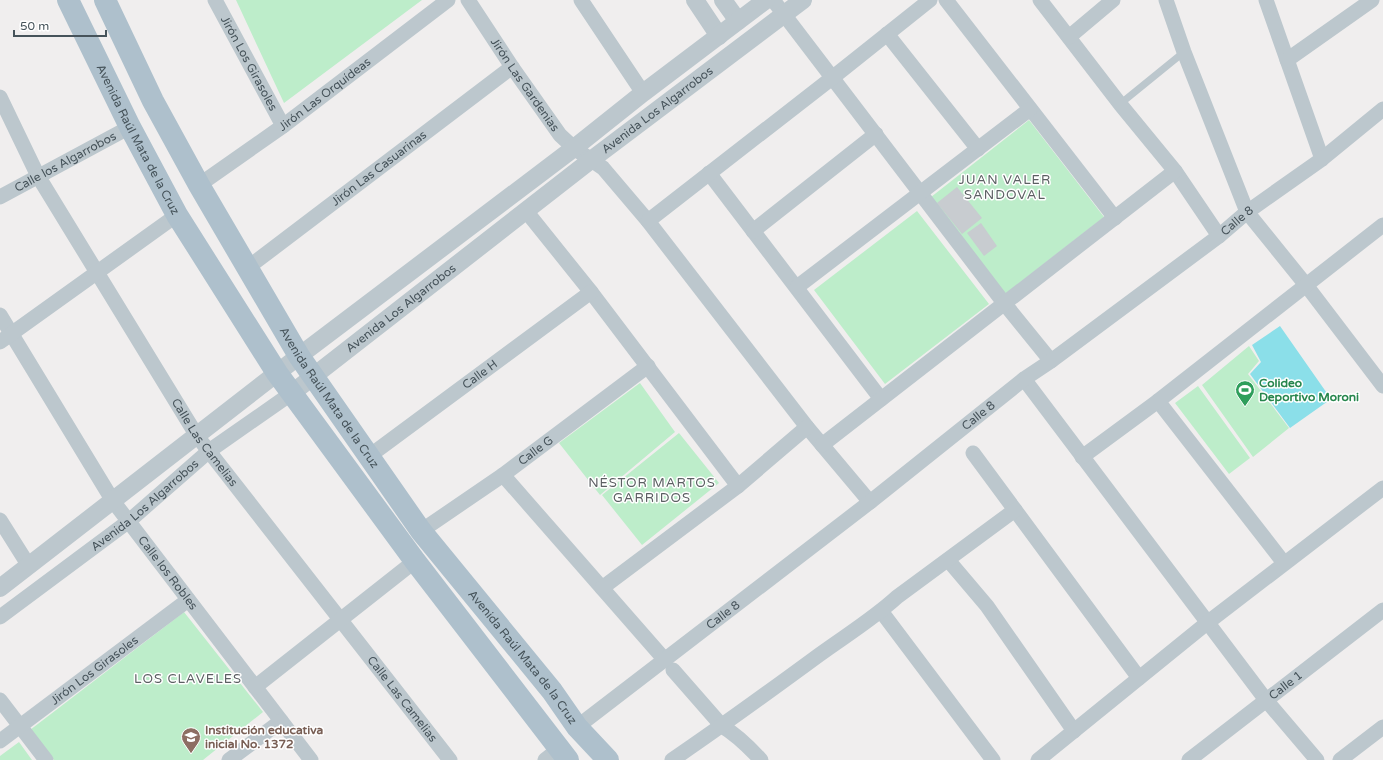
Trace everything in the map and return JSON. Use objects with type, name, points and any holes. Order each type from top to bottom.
[{"type":"main road","name":"Avenida Raúl Mata de la Cruz","points":[[68,0],[130,127],[176,215],[277,373],[557,756]]},
{"type":"main road","name":"Avenida Raúl Mata de la Cruz","points":[[105,0],[153,101],[199,186],[246,269],[299,356],[421,531],[552,691],[577,727],[608,760]]},
{"type":"street","name":"Jirón Los Girasoles","points":[[215,0],[283,126]]},
{"type":"street","name":"Jirón Las Orquídeas","points":[[199,186],[283,126],[448,0]]},
{"type":"street","name":"Jirón Las Gardenias","points":[[468,0],[512,67],[560,135],[574,148],[603,168],[648,221],[807,427],[870,502]]},
{"type":"street","points":[[581,0],[643,93]]},
{"type":"street","points":[[695,0],[719,36]]},
{"type":"street","points":[[723,0],[738,21]]},
{"type":"street","name":"Avenida Los Algarrobos","points":[[0,588],[299,356],[574,148],[643,93],[766,0]]},
{"type":"street","points":[[773,0],[1004,304],[1051,361]]},
{"type":"street","name":"Avenida Los Algarrobos","points":[[0,617],[129,521],[209,451],[292,393],[591,160],[803,0]]},
{"type":"street","points":[[648,221],[930,0]]},
{"type":"street","points":[[946,0],[1115,218]]},
{"type":"street","points":[[1040,0],[1120,104],[1175,171],[1219,236]]},
{"type":"street","points":[[1069,37],[1113,0]]},
{"type":"street","points":[[1166,0],[1184,52],[1248,212],[1383,386]]},
{"type":"street","points":[[1266,0],[1322,159]]},
{"type":"street","points":[[1287,60],[1371,0]]},
{"type":"street","points":[[887,34],[978,150]]},
{"type":"street","name":"Jirón Las Casuarinas","points":[[246,269],[512,67]]},
{"type":"street","name":"Calle Las Camelias","points":[[0,97],[38,176],[197,436],[450,760]]},
{"type":"street","points":[[797,287],[978,150],[1030,108]]},
{"type":"street","name":"Calle 8","points":[[577,727],[669,665],[1024,379],[1051,361],[1219,236],[1248,212],[1322,159],[1383,109]]},
{"type":"street","name":"Calle los Algarrobos","points":[[0,197],[130,127]]},
{"type":"street","points":[[753,231],[876,134]]},
{"type":"street","points":[[822,445],[1175,171]]},
{"type":"street","points":[[709,174],[882,399]]},
{"type":"street","points":[[526,211],[592,292],[738,486]]},
{"type":"street","points":[[6,337],[176,215]]},
{"type":"street","points":[[1082,457],[1382,227]]},
{"type":"street","name":"Calle H","points":[[368,457],[592,292]]},
{"type":"street","name":"Calle los Robles","points":[[0,314],[6,337],[113,501],[311,760]]},
{"type":"street","name":"Calle G","points":[[421,531],[503,474],[648,366]]},
{"type":"street","points":[[1024,379],[1266,700],[1317,760]]},
{"type":"street","points":[[1158,400],[1284,563]]},
{"type":"street","points":[[602,588],[738,486],[807,427]]},
{"type":"street","points":[[973,453],[1138,678]]},
{"type":"street","points":[[503,474],[722,726],[750,747],[761,760]]},
{"type":"street","points":[[1038,760],[1207,623],[1383,488]]},
{"type":"street","points":[[672,760],[722,726],[881,611],[897,597],[1015,510]]},
{"type":"street","points":[[0,520],[29,566]]},
{"type":"street","points":[[948,560],[987,606],[1074,731]]},
{"type":"street","points":[[255,687],[415,561]]},
{"type":"street","name":"Jirón Los Girasoles","points":[[0,741],[188,600]]},
{"type":"street","name":"Calle 1","points":[[1188,760],[1383,610]]},
{"type":"street","points":[[881,611],[993,760]]},
{"type":"street","points":[[0,700],[46,760]]},
{"type":"street","points":[[230,760],[281,721]]},
{"type":"street","points":[[1340,760],[1383,726]]},
{"type":"lane","points":[[1120,104],[1184,52]]},
{"type":"green space","points":[[236,0],[422,0],[284,103]]},
{"type":"green space","points":[[1029,120],[1104,217],[1005,294],[931,197]]},
{"type":"green space","points":[[917,211],[989,304],[885,384],[814,290]]},
{"type":"green space","name":"Colideo Deportivo Moroni","points":[[1249,346],[1259,361],[1248,374],[1289,428],[1253,457],[1202,385]]},
{"type":"green space","points":[[640,383],[675,432],[600,495],[559,443]]},
{"type":"green space","points":[[1198,386],[1250,458],[1229,474],[1175,403]]},
{"type":"green space","points":[[679,433],[719,483],[642,545],[602,495]]},
{"type":"green space","points":[[184,612],[263,712],[203,760],[54,760],[30,730]]},
{"type":"green space","points":[[19,742],[32,760],[0,760],[0,756]]},
{"type":"water","points":[[1280,326],[1331,399],[1290,428],[1250,374],[1261,362],[1252,345]]},
{"type":"building","points":[[957,187],[982,218],[962,234],[937,203]]},
{"type":"building","points":[[981,223],[997,246],[984,256],[967,233]]},
{"type":"place","name":"Colideo Deportivo Moroni","points":[[1245,407]]},
{"type":"place","name":"Institución educativa inicial No. 1372","points":[[191,754]]},
{"type":"district","name":"JUAN VALER SANDOVAL","points":[[1005,186]]},
{"type":"district","name":"NÉSTOR MARTOS GARRIDOS","points":[[652,490]]},
{"type":"district","name":"LOS CLAVELES","points":[[188,678]]}]
